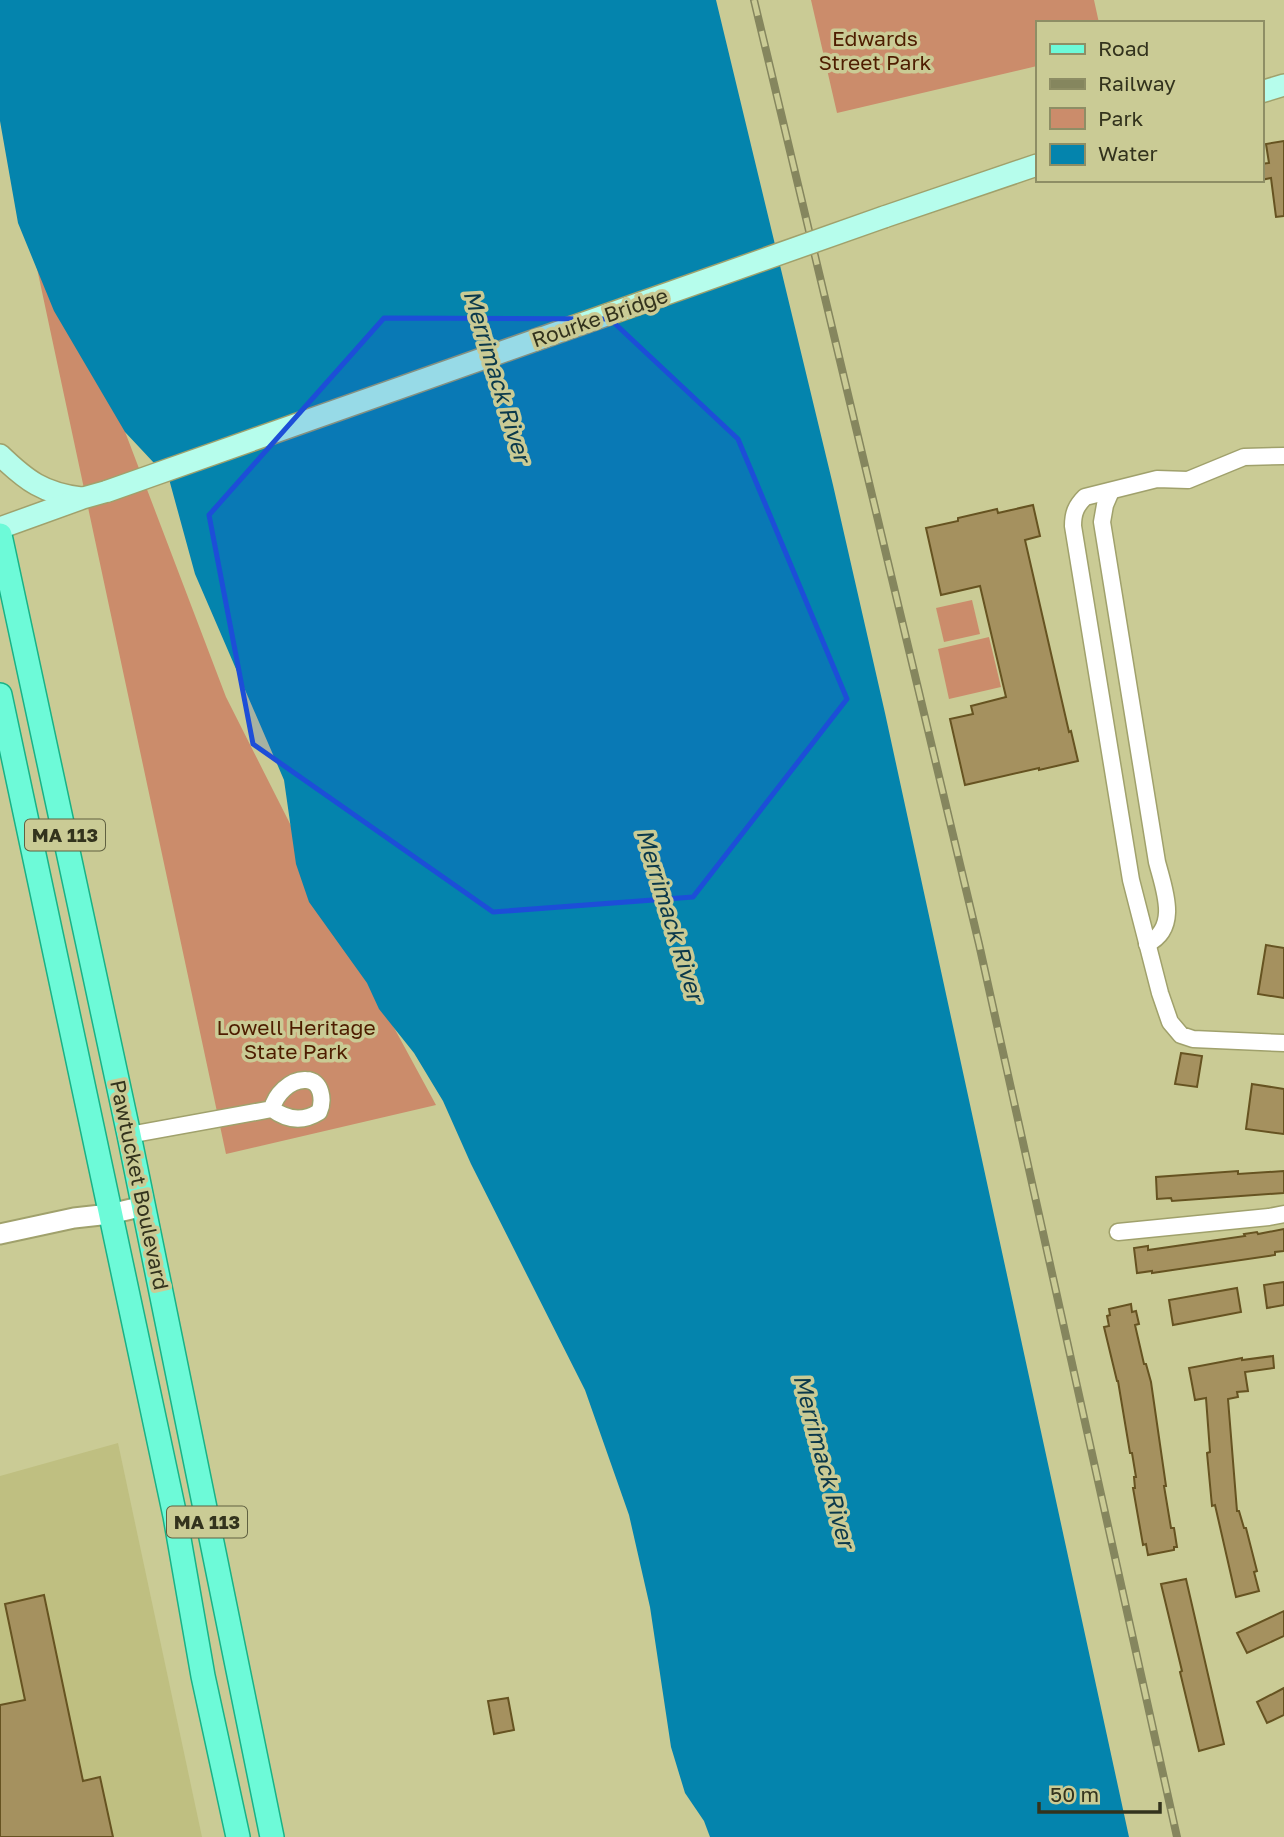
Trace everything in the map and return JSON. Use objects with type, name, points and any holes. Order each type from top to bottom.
[{"type":"main road","points":[[1263,91],[1284,85]]},
{"type":"main road","name":"Rourke Bridge","points":[[0,528],[1036,165]]},
{"type":"main road","name":"Rourke Bridge","points":[[0,455],[19,473],[43,489],[60,495],[83,498]]},
{"type":"main road","name":"Pawtucket Boulevard","points":[[0,535],[144,1206],[272,1837]]},
{"type":"main road","name":"Pawtucket Boulevard","points":[[0,695],[175,1516],[204,1676],[238,1837]]},
{"type":"street","points":[[1284,456],[1244,457],[1188,480],[1157,480],[1085,498],[1077,505],[1073,516],[1131,880],[1170,1022],[1181,1035],[1193,1039],[1284,1043]]},
{"type":"street","points":[[1111,491],[1102,522],[1157,862],[1168,905],[1164,929],[1147,944]]},
{"type":"street","points":[[129,1135],[272,1109]]},
{"type":"street","points":[[0,1234],[144,1206]]},
{"type":"street","points":[[1118,1232],[1269,1217],[1284,1213]]},
{"type":"highlighted area","points":[[384,318],[610,319],[738,439],[847,699],[693,897],[493,912],[253,744],[209,515]]},
{"type":"shaded area","points":[[118,1443],[202,1837],[0,1837],[0,1476]]},
{"type":"green space","name":"Lowell Heritage State Park","points":[[0,0],[100,366],[226,697],[379,1000],[436,1105],[226,1154],[19,184]]},
{"type":"green space","name":"Edwards Street Park","points":[[811,0],[1094,0],[1099,21],[1036,21],[1036,66],[837,113]]},
{"type":"green space","points":[[972,600],[980,634],[944,642],[936,608]]},
{"type":"green space","points":[[989,637],[1001,687],[949,699],[938,649]]},
{"type":"water","name":"Merrimack River","points":[[0,0],[716,0],[885,713],[1129,1837],[710,1837],[704,1821],[685,1793],[671,1747],[650,1607],[629,1515],[585,1390],[471,1164],[443,1101],[414,1053],[379,1009],[367,983],[309,902],[296,864],[284,780],[195,574],[169,479],[125,432],[54,311],[18,223],[0,121]]},
{"type":"building","points":[[1284,141],[1284,216],[1276,217],[1271,178],[1263,180],[1263,164],[1269,163],[1266,144]]},
{"type":"building","points":[[1033,505],[1040,536],[1025,540],[1078,761],[965,785],[950,719],[973,714],[971,706],[1006,697],[980,586],[941,595],[926,528],[997,509],[998,513]]},
{"type":"building","points":[[1266,945],[1284,948],[1284,998],[1258,994]]},
{"type":"building","points":[[1181,1053],[1202,1056],[1197,1087],[1175,1084]]},
{"type":"building","points":[[1252,1084],[1284,1089],[1284,1134],[1246,1129]]},
{"type":"building","points":[[1238,1171],[1238,1174],[1284,1171],[1284,1193],[1172,1201],[1171,1198],[1157,1199],[1156,1177]]},
{"type":"building","points":[[1284,1229],[1284,1251],[1275,1252],[1275,1255],[1137,1273],[1134,1248],[1148,1246],[1148,1250]]},
{"type":"building","points":[[1284,1282],[1284,1305],[1267,1308],[1264,1285]]},
{"type":"building","points":[[1237,1288],[1241,1312],[1173,1325],[1169,1300]]},
{"type":"building","points":[[1131,1304],[1132,1312],[1136,1311],[1139,1324],[1135,1325],[1151,1382],[1164,1486],[1177,1547],[1148,1555],[1146,1544],[1143,1545],[1133,1488],[1136,1477],[1132,1453],[1104,1327],[1109,1326],[1109,1309]]},
{"type":"building","points":[[1273,1356],[1274,1368],[1245,1372],[1248,1391],[1237,1392],[1238,1397],[1228,1399],[1237,1511],[1246,1528],[1259,1591],[1236,1597],[1215,1505],[1212,1506],[1206,1398],[1195,1400],[1189,1368],[1242,1358]]},
{"type":"building","points":[[1186,1579],[1224,1744],[1199,1751],[1161,1584]]},
{"type":"building","points":[[44,1595],[83,1781],[100,1777],[113,1837],[0,1837],[0,1705],[25,1700],[5,1604]]},
{"type":"building","points":[[1284,1611],[1284,1636],[1247,1653],[1237,1633]]},
{"type":"building","points":[[1284,1688],[1284,1715],[1267,1723],[1257,1702]]},
{"type":"building","points":[[508,1698],[514,1730],[494,1734],[488,1701]]},
{"type":"railway","points":[[754,0],[979,944],[1177,1837]]}]
